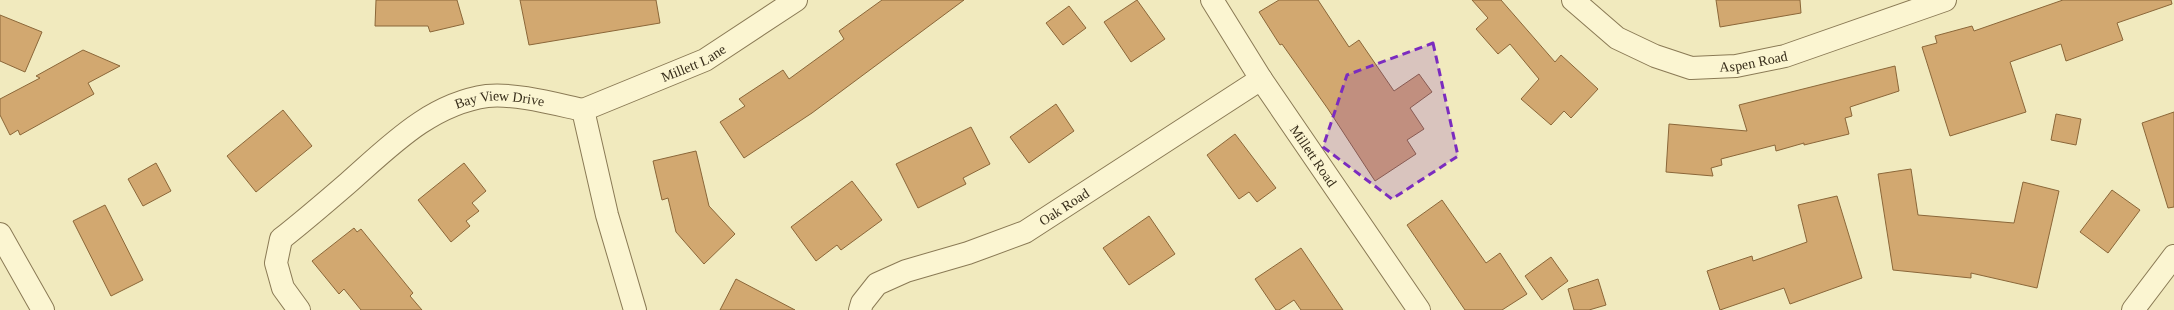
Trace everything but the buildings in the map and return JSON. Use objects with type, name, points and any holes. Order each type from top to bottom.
[{"type":"street","name":"Millett Lane","points":[[583,110],[705,60],[796,0]]},
{"type":"street","name":"Millett Road","points":[[1212,0],[1261,79],[1419,310]]},
{"type":"street","name":"Aspen Road","points":[[1573,0],[1617,38],[1655,56],[1691,68],[1736,66],[1785,56],[1944,0]]},
{"type":"street","name":"Oak Road","points":[[860,310],[862,303],[877,284],[906,271],[968,253],[1025,232],[1261,79]]},
{"type":"street","name":"Bay View Drive","points":[[299,310],[283,288],[276,263],[281,239],[322,206],[408,131],[445,107],[488,96],[528,98],[583,110]]},
{"type":"street","points":[[583,110],[607,215],[635,310]]},
{"type":"street","points":[[0,234],[43,310]]},
{"type":"street","points":[[2133,310],[2174,256]]},
{"type":"highlighted area","points":[[1433,43],[1458,156],[1392,199],[1323,147],[1347,75]]}]
